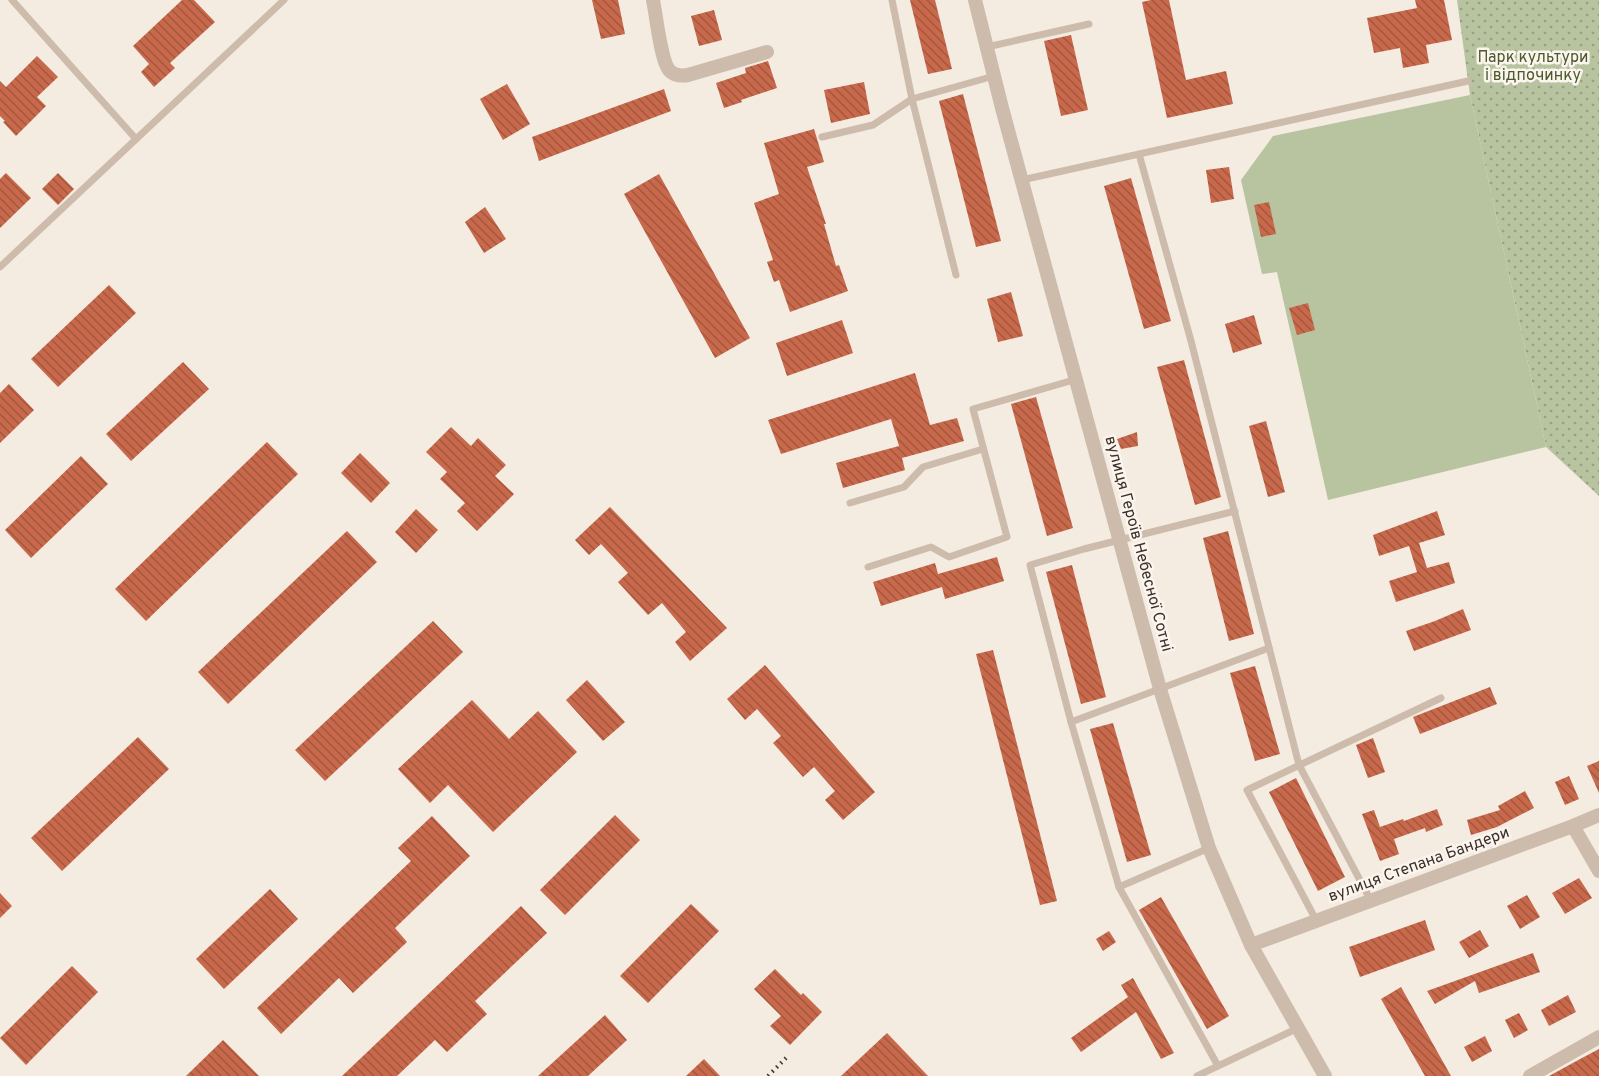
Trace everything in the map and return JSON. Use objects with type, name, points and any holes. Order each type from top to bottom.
[{"type":"street","points":[[653,0],[664,60],[666,66],[675,74],[688,75],[767,52]]},
{"type":"street","name":"вулиця Героїв Небесної Сотні","points":[[975,0],[1160,689],[1209,848],[1251,945],[1325,1076]]},
{"type":"street","name":"вулиця Степана Бандери","points":[[1251,945],[1599,815]]},
{"type":"street","points":[[1573,826],[1599,871]]},
{"type":"street","points":[[1530,1076],[1599,1037]]},
{"type":"lane","points":[[12,0],[136,139]]},
{"type":"lane","points":[[0,267],[284,0]]},
{"type":"lane","points":[[892,0],[912,99],[956,274]]},
{"type":"lane","points":[[987,47],[1089,24]]},
{"type":"lane","points":[[822,137],[873,125],[912,99],[994,76]]},
{"type":"lane","points":[[1022,180],[1468,81]]},
{"type":"lane","points":[[1139,154],[1191,341],[1299,765],[1371,901]]},
{"type":"lane","points":[[868,567],[931,547],[949,557],[1007,537],[972,409],[1077,379]]},
{"type":"lane","points":[[850,504],[904,487],[923,467],[983,449]]},
{"type":"lane","points":[[1218,1066],[1119,887],[1071,722],[1030,565],[1235,511]]},
{"type":"lane","points":[[1071,722],[1269,648]]},
{"type":"lane","points":[[1316,920],[1247,790],[1441,698]]},
{"type":"lane","points":[[1119,887],[1209,848]]},
{"type":"lane","points":[[1197,1076],[1298,1028]]},
{"type":"green space","name":"Парк культури і відпочинку","points":[[1457,0],[1599,0],[1599,496],[1546,447],[1470,95]]},
{"type":"green space","points":[[1470,95],[1546,447],[1328,500],[1277,272],[1262,274],[1241,180],[1273,136]]},
{"type":"building","points":[[182,0],[194,0],[215,22],[170,63],[175,68],[154,87],[141,72],[149,64],[133,46]]},
{"type":"building","points":[[592,0],[618,0],[625,34],[601,39]]},
{"type":"building","points":[[910,0],[935,0],[952,69],[928,74]]},
{"type":"building","points":[[1169,0],[1186,80],[1226,71],[1233,104],[1167,118],[1142,2]]},
{"type":"building","points":[[1415,0],[1444,0],[1452,40],[1426,45],[1429,63],[1403,68],[1400,48],[1374,53],[1367,18],[1417,8]]},
{"type":"building","points":[[714,10],[722,40],[699,46],[691,16]]},
{"type":"building","points":[[1071,35],[1088,110],[1061,116],[1044,41]]},
{"type":"building","points":[[37,56],[58,77],[37,97],[46,106],[16,136],[0,116],[0,81],[6,87]]},
{"type":"building","points":[[768,61],[777,88],[724,108],[716,83],[746,73],[745,68]]},
{"type":"building","points":[[864,82],[870,114],[831,123],[824,90]]},
{"type":"building","points":[[507,84],[530,124],[503,140],[480,99]]},
{"type":"building","points":[[664,89],[671,111],[539,161],[532,137]]},
{"type":"building","points":[[963,94],[1001,241],[976,247],[939,101]]},
{"type":"building","points":[[814,129],[824,162],[807,167],[826,224],[824,224],[836,266],[839,265],[848,291],[790,312],[779,280],[774,282],[767,262],[773,260],[754,203],[779,194],[764,143]]},
{"type":"building","points":[[1229,167],[1234,199],[1211,203],[1206,170]]},
{"type":"building","points":[[6,173],[31,198],[0,228],[0,179]]},
{"type":"building","points":[[58,173],[74,189],[58,205],[42,189]]},
{"type":"building","points":[[659,174],[750,338],[715,358],[624,194]]},
{"type":"building","points":[[1131,178],[1171,321],[1144,329],[1104,186]]},
{"type":"building","points":[[1269,202],[1276,234],[1261,237],[1254,205]]},
{"type":"building","points":[[485,207],[506,239],[484,253],[465,222]]},
{"type":"building","points":[[109,285],[136,313],[58,387],[31,359]]},
{"type":"building","points":[[1011,292],[1023,336],[998,342],[987,299]]},
{"type":"building","points":[[1308,303],[1315,330],[1297,335],[1289,308]]},
{"type":"building","points":[[1254,315],[1262,344],[1233,353],[1225,324]]},
{"type":"building","points":[[842,320],[853,353],[787,376],[776,343]]},
{"type":"building","points":[[1184,360],[1221,497],[1195,505],[1157,367]]},
{"type":"building","points":[[183,362],[209,389],[131,461],[106,434]]},
{"type":"building","points":[[915,373],[930,425],[957,418],[964,441],[902,458],[905,470],[843,488],[836,463],[899,446],[891,419],[781,454],[768,420]]},
{"type":"building","points":[[9,384],[34,410],[0,443],[0,393]]},
{"type":"building","points":[[1036,397],[1073,528],[1047,536],[1011,404]]},
{"type":"building","points":[[1266,421],[1285,492],[1268,497],[1249,426]]},
{"type":"building","points":[[451,427],[471,446],[478,438],[506,465],[495,476],[514,494],[477,531],[457,511],[465,503],[440,479],[447,472],[426,452]]},
{"type":"building","points":[[1137,432],[1138,446],[1121,449],[1117,439]]},
{"type":"building","points":[[267,442],[298,474],[146,621],[115,589]]},
{"type":"building","points":[[360,453],[390,483],[371,503],[341,473]]},
{"type":"building","points":[[81,456],[108,484],[31,558],[5,530]]},
{"type":"building","points":[[610,507],[727,628],[690,661],[675,642],[686,632],[662,603],[648,615],[618,582],[628,573],[601,544],[589,555],[575,540]]},
{"type":"building","points":[[416,509],[438,530],[416,553],[395,532]]},
{"type":"building","points":[[1437,511],[1445,535],[1419,543],[1427,568],[1449,562],[1455,583],[1396,602],[1389,581],[1417,572],[1409,546],[1379,556],[1373,535]]},
{"type":"building","points":[[347,531],[377,562],[228,704],[198,672]]},
{"type":"building","points":[[1228,531],[1254,634],[1229,641],[1203,538]]},
{"type":"building","points":[[997,557],[1004,581],[945,599],[942,587],[881,606],[873,582],[935,563],[938,574]]},
{"type":"building","points":[[1072,565],[1106,697],[1081,704],[1046,572]]},
{"type":"building","points":[[1463,609],[1471,630],[1414,651],[1406,631]]},
{"type":"building","points":[[433,621],[463,652],[325,781],[295,750]]},
{"type":"building","points":[[993,650],[1057,901],[1040,905],[976,654]]},
{"type":"building","points":[[765,665],[875,792],[843,820],[825,800],[835,791],[814,767],[803,777],[773,743],[781,736],[757,709],[745,720],[727,699]]},
{"type":"building","points":[[1255,666],[1280,754],[1255,761],[1230,673]]},
{"type":"building","points":[[587,680],[625,722],[603,741],[566,700]]},
{"type":"building","points":[[1490,687],[1497,704],[1420,734],[1413,717]]},
{"type":"building","points":[[472,700],[509,739],[538,711],[577,752],[493,832],[448,785],[430,803],[398,769]]},
{"type":"building","points":[[1113,723],[1151,855],[1127,862],[1090,729]]},
{"type":"building","points":[[138,737],[169,769],[62,871],[31,838]]},
{"type":"building","points":[[1373,738],[1385,772],[1368,778],[1356,745]]},
{"type":"building","points":[[1599,761],[1599,793],[1587,766]]},
{"type":"building","points":[[1569,776],[1579,799],[1565,805],[1555,782]]},
{"type":"building","points":[[1296,778],[1345,877],[1318,891],[1269,792]]},
{"type":"building","points":[[1525,791],[1534,808],[1497,827],[1471,835],[1467,820],[1500,810],[1498,806]]},
{"type":"building","points":[[1437,809],[1443,825],[1426,832],[1425,828],[1394,839],[1399,854],[1380,861],[1362,814],[1374,810],[1380,827]]},
{"type":"building","points":[[615,815],[640,840],[565,915],[540,890]]},
{"type":"building","points":[[432,816],[470,856],[395,928],[407,942],[353,993],[339,978],[281,1034],[257,1008],[411,861],[398,848]]},
{"type":"building","points":[[1579,878],[1592,898],[1565,914],[1552,893]]},
{"type":"building","points":[[270,889],[298,919],[224,989],[196,959]]},
{"type":"building","points":[[0,893],[12,906],[0,918]]},
{"type":"building","points":[[1527,895],[1540,917],[1520,929],[1507,906]]},
{"type":"building","points":[[1161,897],[1229,1016],[1207,1029],[1139,910]]},
{"type":"building","points":[[691,904],[719,931],[648,1003],[620,976]]},
{"type":"building","points":[[521,906],[547,933],[475,1001],[487,1014],[447,1052],[435,1040],[397,1076],[342,1076]]},
{"type":"building","points":[[1425,920],[1435,950],[1360,977],[1349,947]]},
{"type":"building","points":[[1480,930],[1489,946],[1469,958],[1459,942]]},
{"type":"building","points":[[1109,931],[1116,942],[1103,951],[1096,939]]},
{"type":"building","points":[[1533,953],[1540,972],[1479,993],[1475,981],[1435,1004],[1427,991]]},
{"type":"building","points":[[72,966],[98,992],[26,1065],[0,1038]]},
{"type":"building","points":[[775,969],[822,1012],[790,1045],[770,1026],[781,1016],[754,989]]},
{"type":"building","points":[[1133,978],[1174,1053],[1161,1059],[1136,1012],[1081,1052],[1071,1038],[1128,997],[1121,985]]},
{"type":"building","points":[[1401,987],[1451,1076],[1425,1076],[1381,999]]},
{"type":"building","points":[[1568,995],[1576,1012],[1549,1026],[1541,1010]]},
{"type":"building","points":[[1519,1013],[1528,1030],[1514,1038],[1505,1020]]},
{"type":"building","points":[[605,1015],[627,1040],[588,1076],[538,1076]]},
{"type":"building","points":[[887,1033],[928,1076],[841,1076]]},
{"type":"building","points":[[1485,1036],[1492,1051],[1472,1062],[1464,1047]]},
{"type":"building","points":[[223,1040],[259,1076],[186,1076]]},
{"type":"building","points":[[1599,1049],[1599,1076],[1549,1076],[1582,1058]]},
{"type":"building","points":[[704,1059],[720,1076],[686,1076]]},
{"type":"railway","points":[[768,1076],[788,1056]]}]
